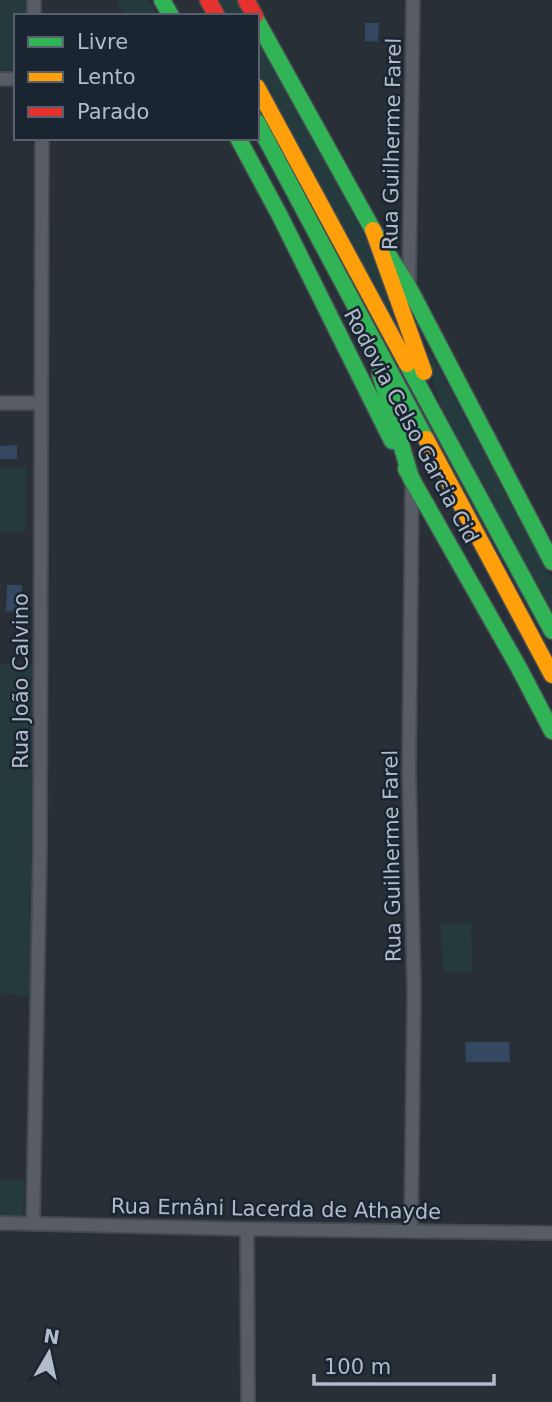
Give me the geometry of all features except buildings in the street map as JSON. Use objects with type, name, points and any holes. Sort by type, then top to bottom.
[{"type":"main road","points":[[259,25],[373,230],[409,288],[552,562]]},
{"type":"main road","name":"Rodovia Celso Garcia Cid","points":[[259,91],[552,631]]},
{"type":"main road","name":"Rodovia Celso Garcia Cid","points":[[259,126],[552,675]]},
{"type":"main road","name":"Rodovia Celso Garcia Cid","points":[[239,140],[281,216],[412,481],[552,731]]},
{"type":"main road","points":[[373,230],[439,422]]},
{"type":"main road","points":[[366,328],[412,481]]},
{"type":"street","name":"Rua Guilherme Farel","points":[[409,288],[414,0]]},
{"type":"street","name":"Rua João Calvino","points":[[33,1223],[40,846],[42,140]]},
{"type":"street","points":[[0,403],[41,403]]},
{"type":"street","name":"Rua Guilherme Farel","points":[[411,1230],[414,993],[409,772],[412,481]]},
{"type":"street","name":"Rua Ernâni Lacerda de Athayde","points":[[0,1223],[552,1233]]},
{"type":"street","points":[[247,1229],[248,1402]]},
{"type":"green space","points":[[0,0],[30,0],[30,14],[14,14],[14,71],[0,70]]},
{"type":"green space","points":[[116,0],[148,0],[158,14],[124,14]]},
{"type":"green space","points":[[218,0],[240,0],[247,14],[227,14]]},
{"type":"green space","points":[[259,36],[381,269],[419,373],[259,75]]},
{"type":"green space","points":[[429,350],[552,580],[552,620],[438,399],[430,368]]},
{"type":"green space","points":[[0,467],[26,467],[25,531],[0,532]]},
{"type":"green space","points":[[0,664],[35,664],[29,996],[0,993]]},
{"type":"green space","points":[[471,923],[472,971],[443,971],[441,924]]},
{"type":"green space","points":[[0,1180],[24,1180],[23,1217],[0,1216]]},
{"type":"water","points":[[365,23],[379,23],[378,42],[365,41]]},
{"type":"water","points":[[17,445],[17,459],[0,459],[0,446]]},
{"type":"water","points":[[7,585],[22,585],[21,612],[6,611]]},
{"type":"water","points":[[465,1042],[509,1042],[510,1062],[466,1062]]},
{"type":"traffic: fast","points":[[162,0],[170,14]]},
{"type":"traffic: fast","points":[[259,25],[373,230],[409,288],[552,562]]},
{"type":"traffic: fast","points":[[259,126],[426,439]]},
{"type":"traffic: fast","points":[[239,140],[392,441]]},
{"type":"traffic: fast","points":[[407,364],[552,631]]},
{"type":"traffic: fast","points":[[380,374],[412,481]]},
{"type":"traffic: fast","points":[[406,469],[552,731]]},
{"type":"traffic: slow","points":[[259,91],[407,364]]},
{"type":"traffic: slow","points":[[373,230],[424,372]]},
{"type":"traffic: slow","points":[[426,439],[552,675]]},
{"type":"traffic: jam","points":[[208,0],[216,14]]},
{"type":"traffic: jam","points":[[246,0],[254,14]]}]
